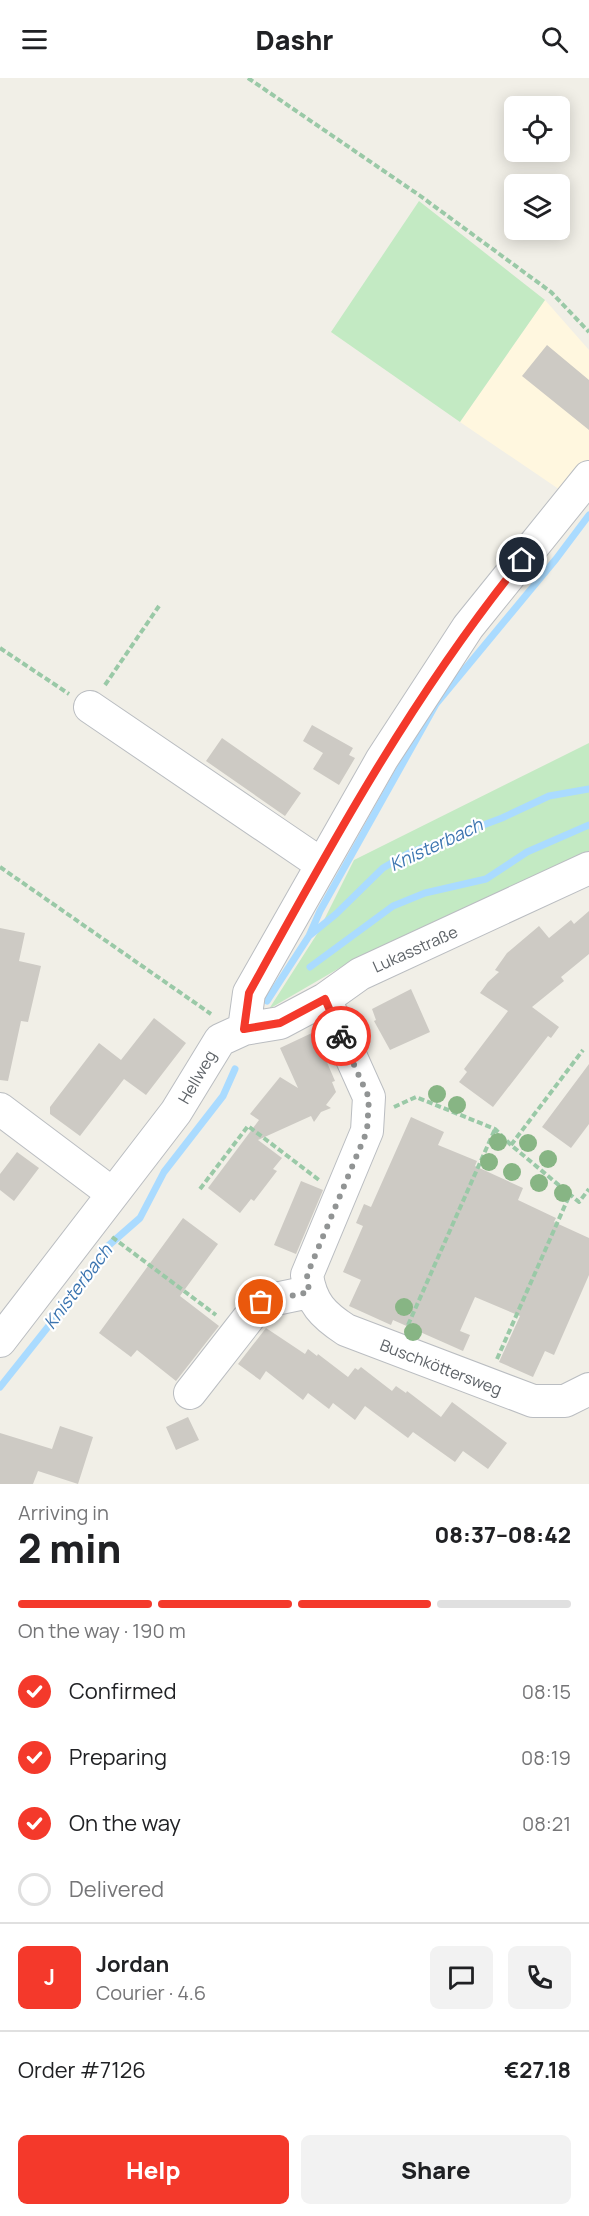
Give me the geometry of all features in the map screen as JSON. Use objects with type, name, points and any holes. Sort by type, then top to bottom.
[{"type":"street","points":[[235,1032],[249,993],[382,759],[468,627],[589,477]]},
{"type":"street","points":[[90,708],[321,864]]},
{"type":"street","name":"Lukasstraße","points":[[235,1032],[280,1023],[325,999],[360,974],[589,868]]},
{"type":"street","points":[[190,1393],[261,1302],[309,1292],[307,1275],[367,1131],[369,1098],[325,999]]},
{"type":"street","name":"Hellweg","points":[[0,1341],[176,1112],[214,1046],[235,1032]]},
{"type":"street","points":[[0,1109],[113,1194]]},
{"type":"street","name":"Buschköttersweg","points":[[309,1292],[316,1307],[327,1318],[346,1330],[533,1401],[566,1401],[589,1389]]},
{"type":"path","points":[[248,78],[419,195],[551,292],[589,332]]},
{"type":"path","points":[[0,648],[90,708],[159,606]]},
{"type":"path","points":[[0,867],[235,1032]]},
{"type":"path","points":[[511,1145],[583,1050]]},
{"type":"path","points":[[370,1109],[391,1108],[416,1097],[495,1129],[579,1202],[589,1189]]},
{"type":"path","points":[[200,1189],[248,1126],[341,1194]]},
{"type":"path","points":[[397,1350],[495,1129]]},
{"type":"path","points":[[485,1384],[570,1194]]},
{"type":"path","points":[[123,1246],[236,1333]]},
{"type":"shaded area","points":[[545,300],[589,350],[589,465],[566,494],[460,422]]},
{"type":"green space","points":[[419,201],[545,300],[460,422],[331,332]]},
{"type":"green space","points":[[589,743],[589,854],[355,959],[269,1009],[317,934],[354,860]]},
{"type":"building","points":[[547,345],[589,380],[589,430],[522,376]]},
{"type":"building","points":[[312,725],[353,748],[349,755],[355,758],[339,785],[313,769],[323,753],[303,741]]},
{"type":"building","points":[[222,738],[301,793],[285,816],[206,761]]},
{"type":"building","points":[[589,911],[589,954],[561,977],[564,981],[532,1007],[559,1027],[551,1038],[548,1036],[493,1107],[459,1082],[467,1072],[464,1069],[508,1011],[480,993],[499,972],[495,970],[507,953],[539,926],[549,938],[571,920],[574,924]]},
{"type":"building","points":[[0,928],[25,933],[19,961],[41,966],[28,1022],[21,1021],[8,1081],[0,1080]]},
{"type":"building","points":[[411,989],[430,1032],[390,1050],[374,1021],[376,1020],[372,1009]]},
{"type":"building","points":[[154,1018],[186,1043],[146,1095],[124,1079],[80,1136],[50,1114],[50,1107],[99,1043],[121,1060]]},
{"type":"building","points":[[314,1032],[335,1081],[332,1082],[336,1092],[326,1105],[331,1108],[321,1112],[314,1122],[311,1116],[258,1140],[282,1158],[273,1169],[277,1171],[254,1201],[251,1199],[240,1213],[208,1188],[259,1120],[250,1114],[280,1077],[298,1088],[280,1048]]},
{"type":"building","points":[[589,1064],[589,1124],[571,1148],[542,1127]]},
{"type":"building","points":[[411,1117],[444,1132],[438,1145],[477,1161],[475,1166],[523,1188],[518,1200],[556,1218],[554,1222],[589,1238],[589,1275],[554,1355],[545,1351],[533,1377],[499,1362],[520,1316],[475,1297],[460,1331],[470,1335],[463,1351],[393,1320],[391,1325],[349,1306],[361,1280],[343,1272],[363,1226],[356,1223],[364,1204],[371,1207]]},
{"type":"building","points":[[17,1152],[39,1168],[14,1201],[0,1190],[0,1174]]},
{"type":"building","points":[[301,1181],[323,1190],[296,1254],[274,1245]]},
{"type":"building","points":[[183,1218],[218,1244],[180,1296],[219,1326],[176,1381],[137,1350],[131,1357],[99,1333]]},
{"type":"building","points":[[266,1328],[305,1354],[308,1349],[317,1356],[318,1354],[348,1377],[355,1368],[358,1370],[361,1367],[392,1391],[396,1386],[406,1393],[407,1391],[441,1417],[452,1402],[507,1443],[488,1469],[463,1451],[455,1462],[413,1432],[408,1438],[365,1406],[355,1420],[333,1403],[329,1409],[308,1393],[303,1400],[266,1371],[260,1380],[238,1364]]},
{"type":"building","points":[[188,1417],[199,1440],[176,1450],[166,1427]]},
{"type":"building","points":[[60,1426],[93,1437],[78,1484],[38,1471],[33,1484],[0,1484],[0,1433],[52,1449]]},
{"type":"waterway","points":[[309,936],[320,911],[436,704],[556,559],[589,515]]},
{"type":"waterway","name":"Knisterbach","points":[[267,1001],[309,936],[336,914],[383,868],[409,853],[502,818],[549,796],[589,789]]},
{"type":"waterway","points":[[310,967],[393,906],[425,893],[486,879],[527,852],[589,825]]},
{"type":"waterway","name":"Knisterbach","points":[[0,1387],[106,1254],[108,1246],[140,1218],[164,1172],[223,1096],[235,1069]]},
{"type":"way so far","points":[[261,1302],[309,1292],[307,1275],[367,1131],[369,1098],[341,1036]]},
{"type":"route","points":[[341,1036],[325,999],[280,1023],[263,1028],[244,1029],[249,993],[382,759],[468,627],[522,560]]}]
